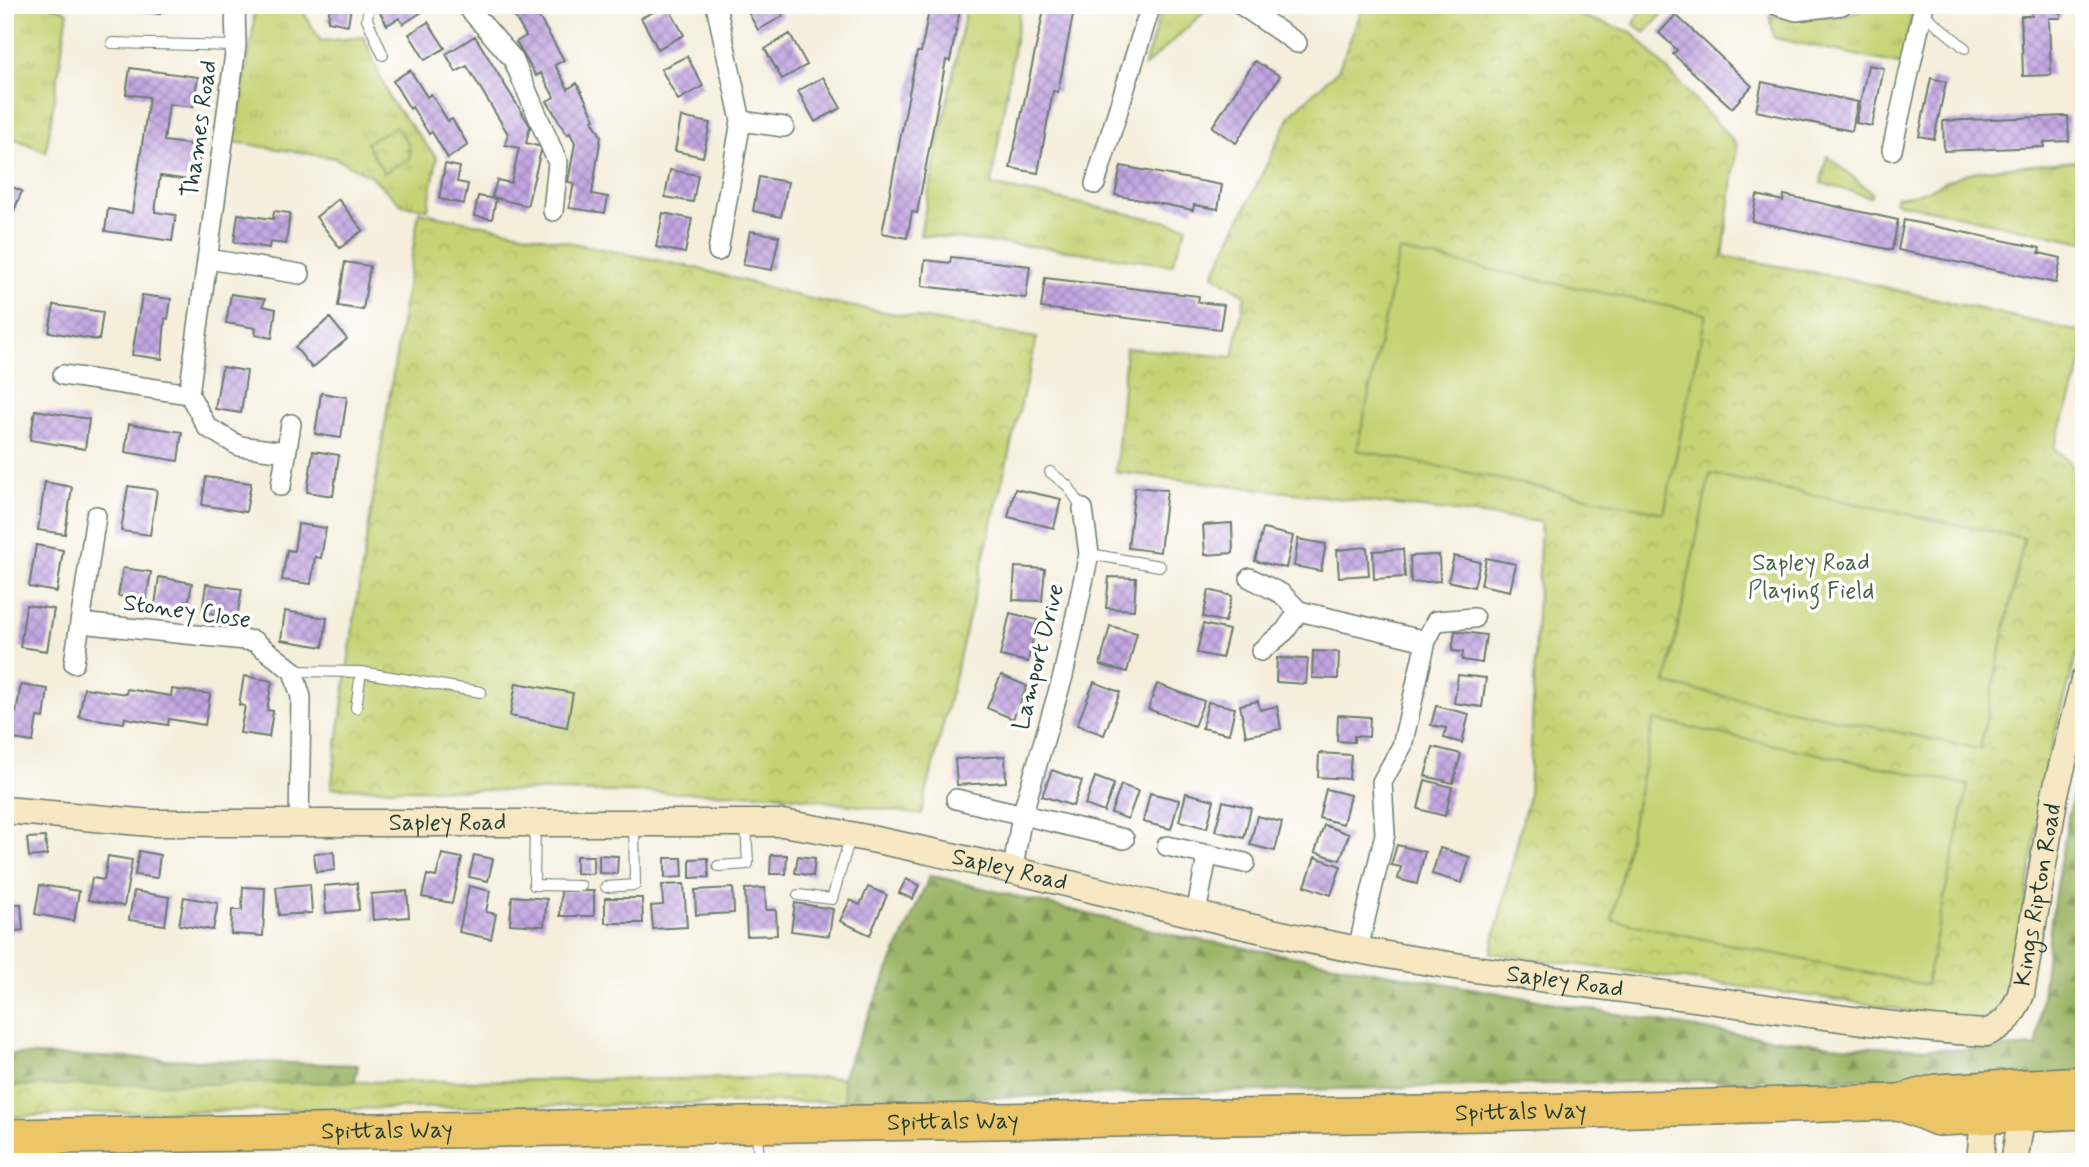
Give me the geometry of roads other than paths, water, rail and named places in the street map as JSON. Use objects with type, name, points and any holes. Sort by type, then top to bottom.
[{"type":"highway","name":"Spittals Way","points":[[2003,1106],[2084,1084]]},
{"type":"highway","name":"Spittals Way","points":[[5,1137],[1900,1102],[1937,1092],[2003,1106],[2084,1111]]},
{"type":"street","name":"Thames Road","points":[[190,394],[236,46],[235,5]]},
{"type":"street","points":[[466,5],[513,59],[558,163],[553,211]]},
{"type":"street","points":[[716,5],[741,121],[718,251]]},
{"type":"street","points":[[1096,184],[1151,5]]},
{"type":"street","points":[[1241,5],[1297,43]]},
{"type":"street","points":[[1776,5],[1796,11],[1842,5]]},
{"type":"street","points":[[1892,150],[1924,10]]},
{"type":"street","points":[[741,121],[784,127]]},
{"type":"street","points":[[208,259],[300,274]]},
{"type":"street","points":[[63,375],[190,394],[206,427],[239,446],[286,452]]},
{"type":"street","points":[[281,486],[291,424]]},
{"type":"street","name":"Lamport Drive","points":[[1013,868],[1022,815],[1063,676],[1089,554],[1083,509]]},
{"type":"street","points":[[74,663],[96,516]]},
{"type":"street","points":[[1250,578],[1282,594],[1300,611],[1426,641]]},
{"type":"street","points":[[1261,652],[1285,631],[1300,611]]},
{"type":"street","points":[[1358,949],[1385,834],[1382,782],[1402,746],[1426,641],[1436,621],[1474,618]]},
{"type":"street","name":"Stoney Close","points":[[80,623],[254,641],[293,671]]},
{"type":"street","points":[[293,671],[300,697],[299,825]]},
{"type":"street","name":"Kings Ripton Road","points":[[2004,1026],[2021,994],[2055,794],[2084,680]]},
{"type":"street","points":[[956,799],[1124,839]]},
{"type":"street","name":"Sapley Road","points":[[5,810],[151,823],[782,823],[851,834],[1013,868],[1358,949],[1537,978],[1864,1021],[1986,1033],[2004,1026]]},
{"type":"street","points":[[1167,846],[1207,857],[1245,863]]},
{"type":"street","points":[[1196,913],[1207,857]]},
{"type":"street","points":[[1980,1162],[2003,1106]]},
{"type":"street","points":[[2003,1106],[2014,1162]]},
{"type":"lane","points":[[369,5],[367,19],[383,55]]},
{"type":"lane","points":[[1924,10],[1965,48]]},
{"type":"lane","points":[[111,43],[236,46]]},
{"type":"lane","points":[[1049,472],[1068,485],[1083,509]]},
{"type":"lane","points":[[1089,554],[1160,565]]},
{"type":"lane","points":[[293,671],[361,672],[481,692]]},
{"type":"lane","points":[[356,708],[361,672]]},
{"type":"lane","points":[[606,887],[635,886],[634,822]]},
{"type":"lane","points":[[535,823],[534,885],[581,886]]},
{"type":"lane","points":[[718,866],[748,864],[746,823]]},
{"type":"lane","points":[[798,895],[832,899],[851,834]]},
{"type":"lane","points":[[757,1125],[759,1162]]},
{"type":"park label","name":"Sapley Road Playing Field","points":[[1811,577]]}]
